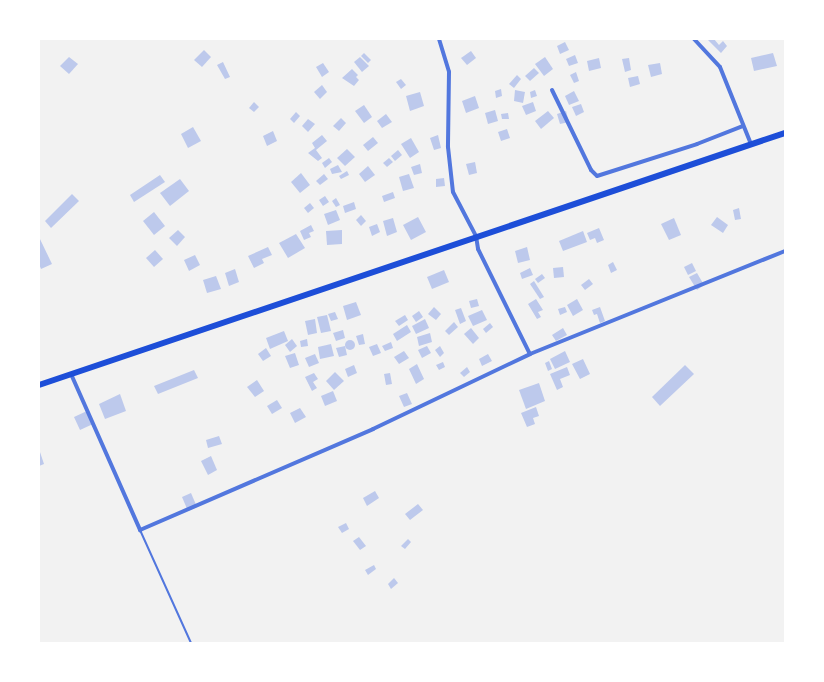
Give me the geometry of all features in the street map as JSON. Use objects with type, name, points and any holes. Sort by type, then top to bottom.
[{"type":"main road","points":[[39,385],[785,133]]},
{"type":"street","points":[[439,39],[449,72],[448,147],[453,192],[476,236],[478,249],[530,354]]},
{"type":"street","points":[[694,39],[720,67],[751,144]]},
{"type":"street","points":[[552,90],[591,170],[597,176],[697,144],[743,126]]},
{"type":"street","points":[[71,374],[140,530],[373,429],[530,354],[785,251]]},
{"type":"lane","points":[[140,530],[191,643]]},
{"type":"building","points":[[714,39],[719,45],[723,41],[727,46],[721,53],[708,40]]},
{"type":"building","points":[[565,42],[569,50],[560,54],[557,46]]},
{"type":"building","points":[[204,50],[211,57],[202,67],[194,60]]},
{"type":"building","points":[[471,51],[476,58],[467,65],[461,58]]},
{"type":"building","points":[[364,53],[371,60],[368,63],[361,56]]},
{"type":"building","points":[[773,53],[777,66],[754,71],[751,58]]},
{"type":"building","points":[[575,55],[578,63],[569,66],[566,59]]},
{"type":"building","points":[[69,57],[78,64],[69,74],[60,66]]},
{"type":"building","points":[[360,57],[369,66],[362,72],[354,62]]},
{"type":"building","points":[[545,57],[553,69],[544,76],[535,64]]},
{"type":"building","points":[[599,58],[601,68],[589,71],[587,61]]},
{"type":"building","points":[[629,58],[631,70],[625,72],[622,59]]},
{"type":"building","points":[[223,62],[230,77],[225,79],[217,65]]},
{"type":"building","points":[[323,63],[329,72],[322,77],[316,67]]},
{"type":"building","points":[[660,63],[662,74],[651,77],[648,65]]},
{"type":"building","points":[[534,68],[539,73],[530,81],[525,76]]},
{"type":"building","points":[[352,69],[358,75],[356,77],[359,80],[354,86],[342,78]]},
{"type":"building","points":[[576,72],[579,81],[574,83],[570,75]]},
{"type":"building","points":[[517,75],[521,79],[514,88],[509,84]]},
{"type":"building","points":[[638,76],[640,84],[630,87],[628,78]]},
{"type":"building","points":[[401,79],[406,85],[401,89],[396,82]]},
{"type":"building","points":[[322,85],[327,92],[320,99],[314,92]]},
{"type":"building","points":[[501,89],[502,96],[496,98],[495,91]]},
{"type":"building","points":[[515,90],[525,92],[523,103],[514,101]]},
{"type":"building","points":[[535,90],[537,96],[531,98],[530,92]]},
{"type":"building","points":[[574,91],[579,101],[569,105],[565,96]]},
{"type":"building","points":[[420,92],[424,106],[410,111],[406,96]]},
{"type":"building","points":[[475,96],[479,108],[466,113],[462,101]]},
{"type":"building","points":[[254,102],[259,107],[254,112],[249,108]]},
{"type":"building","points":[[533,102],[536,111],[526,115],[522,106]]},
{"type":"building","points":[[581,104],[584,112],[576,116],[572,107]]},
{"type":"building","points":[[364,105],[372,117],[364,123],[355,111]]},
{"type":"building","points":[[495,110],[498,121],[488,124],[485,113]]},
{"type":"building","points":[[548,111],[554,118],[541,129],[535,121]]},
{"type":"building","points":[[566,111],[569,122],[560,124],[557,114]]},
{"type":"building","points":[[296,112],[300,116],[294,123],[290,119]]},
{"type":"building","points":[[508,113],[509,119],[502,119],[501,114]]},
{"type":"building","points":[[386,114],[392,122],[382,128],[377,121]]},
{"type":"building","points":[[341,118],[346,123],[339,131],[333,126]]},
{"type":"building","points":[[308,119],[315,124],[308,132],[302,126]]},
{"type":"building","points":[[193,127],[201,141],[188,148],[181,134]]},
{"type":"building","points":[[507,129],[510,138],[501,141],[498,132]]},
{"type":"building","points":[[273,131],[277,141],[267,146],[263,136]]},
{"type":"building","points":[[322,135],[327,141],[316,150],[322,158],[318,161],[308,153],[315,148],[312,143]]},
{"type":"building","points":[[438,135],[441,148],[434,150],[430,138]]},
{"type":"building","points":[[373,137],[378,143],[368,151],[363,145]]},
{"type":"building","points":[[411,138],[419,152],[410,158],[401,144]]},
{"type":"building","points":[[347,149],[355,157],[345,166],[337,158]]},
{"type":"building","points":[[398,150],[402,155],[395,161],[391,156]]},
{"type":"building","points":[[329,158],[332,162],[325,168],[322,163]]},
{"type":"building","points":[[389,158],[393,162],[387,167],[383,163]]},
{"type":"building","points":[[475,162],[477,173],[469,175],[466,164]]},
{"type":"building","points":[[420,164],[422,173],[414,175],[411,167]]},
{"type":"building","points":[[338,165],[342,172],[332,174],[330,169]]},
{"type":"building","points":[[368,166],[375,175],[365,182],[359,174]]},
{"type":"building","points":[[347,171],[349,175],[341,179],[339,176]]},
{"type":"building","points":[[301,173],[310,185],[300,193],[291,182]]},
{"type":"building","points":[[324,174],[328,179],[320,185],[316,181]]},
{"type":"building","points":[[409,174],[414,188],[403,191],[399,177]]},
{"type":"building","points":[[160,175],[165,182],[134,202],[130,195]]},
{"type":"building","points":[[444,178],[445,186],[436,187],[436,179]]},
{"type":"building","points":[[180,179],[189,191],[170,206],[160,193]]},
{"type":"building","points":[[393,192],[395,198],[384,202],[382,196]]},
{"type":"building","points":[[72,194],[79,201],[51,228],[45,221]]},
{"type":"building","points":[[325,196],[329,202],[323,206],[319,200]]},
{"type":"building","points":[[336,198],[340,205],[336,207],[332,201]]},
{"type":"building","points":[[354,202],[356,209],[345,213],[343,206]]},
{"type":"building","points":[[310,203],[314,208],[308,213],[304,208]]},
{"type":"building","points":[[739,208],[741,219],[735,220],[733,210]]},
{"type":"building","points":[[336,210],[340,220],[328,225],[324,214]]},
{"type":"building","points":[[154,212],[165,226],[154,235],[143,221]]},
{"type":"building","points":[[361,215],[366,221],[361,226],[356,220]]},
{"type":"building","points":[[418,217],[426,232],[411,240],[403,225]]},
{"type":"building","points":[[717,217],[728,225],[723,233],[711,225]]},
{"type":"building","points":[[393,218],[397,232],[387,236],[383,221]]},
{"type":"building","points":[[674,218],[681,235],[669,240],[661,224]]},
{"type":"building","points":[[377,224],[380,232],[372,236],[369,227]]},
{"type":"building","points":[[311,225],[314,231],[309,233],[311,237],[304,240],[300,231]]},
{"type":"building","points":[[599,228],[604,240],[597,243],[595,238],[590,240],[587,233]]},
{"type":"building","points":[[178,230],[185,237],[177,246],[169,238]]},
{"type":"building","points":[[342,230],[342,244],[327,245],[326,231]]},
{"type":"building","points":[[583,231],[587,242],[563,251],[559,241]]},
{"type":"building","points":[[296,234],[305,248],[288,258],[279,243]]},
{"type":"building","points":[[39,237],[52,264],[41,269],[39,264]]},
{"type":"building","points":[[268,247],[272,255],[262,259],[264,263],[254,268],[248,256]]},
{"type":"building","points":[[527,247],[530,260],[518,263],[515,251]]},
{"type":"building","points":[[155,250],[163,259],[154,267],[146,258]]},
{"type":"building","points":[[195,255],[200,265],[189,271],[184,260]]},
{"type":"building","points":[[613,262],[617,270],[611,273],[608,265]]},
{"type":"building","points":[[692,263],[696,271],[688,275],[684,267]]},
{"type":"building","points":[[563,267],[564,277],[554,278],[553,268]]},
{"type":"building","points":[[530,268],[533,275],[522,279],[520,273]]},
{"type":"building","points":[[235,269],[239,282],[229,286],[225,273]]},
{"type":"building","points":[[444,270],[449,282],[432,289],[427,277]]},
{"type":"building","points":[[697,273],[704,285],[697,290],[689,277]]},
{"type":"building","points":[[542,274],[545,278],[538,283],[535,279]]},
{"type":"building","points":[[216,276],[221,289],[207,293],[203,280]]},
{"type":"building","points":[[589,279],[593,284],[585,290],[581,285]]},
{"type":"building","points":[[534,281],[544,297],[540,299],[530,284]]},
{"type":"building","points":[[477,299],[479,306],[471,308],[469,301]]},
{"type":"building","points":[[536,299],[543,310],[538,312],[541,317],[537,319],[528,304]]},
{"type":"building","points":[[577,299],[583,310],[573,316],[567,305]]},
{"type":"building","points":[[356,302],[361,315],[347,320],[343,306]]},
{"type":"building","points":[[434,307],[441,314],[436,320],[428,314]]},
{"type":"building","points":[[565,307],[567,312],[560,315],[558,309]]},
{"type":"building","points":[[600,307],[605,321],[600,323],[597,314],[594,315],[592,310]]},
{"type":"building","points":[[461,308],[466,321],[460,324],[455,310]]},
{"type":"building","points":[[482,310],[487,320],[473,326],[468,316]]},
{"type":"building","points":[[419,311],[423,317],[416,322],[412,316]]},
{"type":"building","points":[[335,312],[338,319],[331,321],[328,314]]},
{"type":"building","points":[[327,315],[331,331],[321,333],[317,317]]},
{"type":"building","points":[[405,315],[408,320],[399,326],[395,321]]},
{"type":"building","points":[[315,319],[317,333],[308,335],[305,321]]},
{"type":"building","points":[[425,319],[429,328],[416,334],[412,326]]},
{"type":"building","points":[[454,322],[458,327],[449,335],[445,331]]},
{"type":"building","points":[[490,323],[493,327],[486,333],[483,329]]},
{"type":"building","points":[[407,325],[411,332],[397,341],[393,334]]},
{"type":"building","points":[[471,328],[479,338],[473,344],[464,334]]},
{"type":"building","points":[[563,328],[567,335],[556,341],[552,335]]},
{"type":"building","points":[[343,330],[345,338],[336,341],[333,333]]},
{"type":"building","points":[[284,331],[288,341],[270,349],[266,338]]},
{"type":"building","points":[[430,333],[432,342],[419,346],[417,337]]},
{"type":"building","points":[[363,334],[365,344],[359,345],[356,336]]},
{"type":"building","points":[[292,339],[297,346],[290,352],[285,345]]},
{"type":"building","points":[[307,339],[308,346],[301,347],[300,341]]},
{"type":"building","points":[[350,340],[355,345],[350,350],[345,345]]},
{"type":"building","points":[[391,342],[393,348],[385,351],[382,346]]},
{"type":"building","points":[[331,344],[334,356],[320,359],[318,347]]},
{"type":"building","points":[[377,344],[381,353],[373,356],[369,347]]},
{"type":"building","points":[[345,346],[347,355],[339,357],[336,348]]},
{"type":"building","points":[[427,346],[431,353],[422,358],[418,350]]},
{"type":"building","points":[[440,346],[444,353],[440,357],[435,350]]},
{"type":"building","points":[[266,348],[271,356],[263,361],[258,354]]},
{"type":"building","points":[[404,351],[409,358],[399,364],[394,357]]},
{"type":"building","points":[[565,351],[570,362],[555,369],[550,359]]},
{"type":"building","points":[[295,353],[299,365],[290,368],[285,356]]},
{"type":"building","points":[[315,354],[319,363],[309,367],[305,358]]},
{"type":"building","points":[[488,354],[492,361],[482,366],[479,359]]},
{"type":"building","points":[[583,359],[590,374],[580,379],[572,364]]},
{"type":"building","points":[[549,361],[552,369],[548,371],[545,363]]},
{"type":"building","points":[[443,362],[445,367],[439,370],[436,365]]},
{"type":"building","points":[[417,364],[424,379],[416,384],[409,369]]},
{"type":"building","points":[[354,365],[357,373],[348,377],[345,369]]},
{"type":"building","points":[[685,365],[694,374],[660,406],[652,397]]},
{"type":"building","points":[[467,367],[470,372],[464,377],[460,373]]},
{"type":"building","points":[[567,367],[570,375],[560,379],[563,387],[557,390],[550,374]]},
{"type":"building","points":[[194,370],[198,378],[158,394],[154,386]]},
{"type":"building","points":[[335,372],[344,381],[334,390],[326,381]]},
{"type":"building","points":[[314,373],[318,379],[313,382],[317,388],[312,391],[305,377]]},
{"type":"building","points":[[390,373],[392,384],[386,385],[384,374]]},
{"type":"building","points":[[257,380],[264,391],[255,397],[247,387]]},
{"type":"building","points":[[539,383],[545,401],[526,409],[519,390]]},
{"type":"building","points":[[333,391],[337,401],[325,406],[321,396]]},
{"type":"building","points":[[407,393],[412,404],[404,407],[399,396]]},
{"type":"building","points":[[120,394],[126,411],[105,419],[99,404]]},
{"type":"building","points":[[277,400],[282,408],[272,414],[267,406]]},
{"type":"building","points":[[536,407],[539,416],[533,418],[535,424],[527,427],[521,413]]},
{"type":"building","points":[[300,408],[306,417],[295,423],[290,413]]},
{"type":"building","points":[[87,411],[93,424],[80,430],[74,417]]},
{"type":"building","points":[[219,436],[222,444],[208,448],[206,440]]},
{"type":"building","points":[[39,449],[44,464],[39,466]]},
{"type":"building","points":[[211,456],[217,470],[208,475],[201,461]]},
{"type":"building","points":[[375,491],[379,498],[367,506],[363,498]]},
{"type":"building","points":[[191,493],[197,507],[188,511],[182,497]]},
{"type":"building","points":[[418,504],[423,510],[410,520],[405,514]]},
{"type":"building","points":[[346,523],[349,529],[342,533],[338,527]]},
{"type":"building","points":[[359,537],[366,546],[360,550],[353,541]]},
{"type":"building","points":[[408,539],[411,542],[405,549],[401,546]]},
{"type":"building","points":[[374,565],[376,569],[368,575],[365,570]]},
{"type":"building","points":[[394,578],[398,583],[391,589],[388,584]]}]
